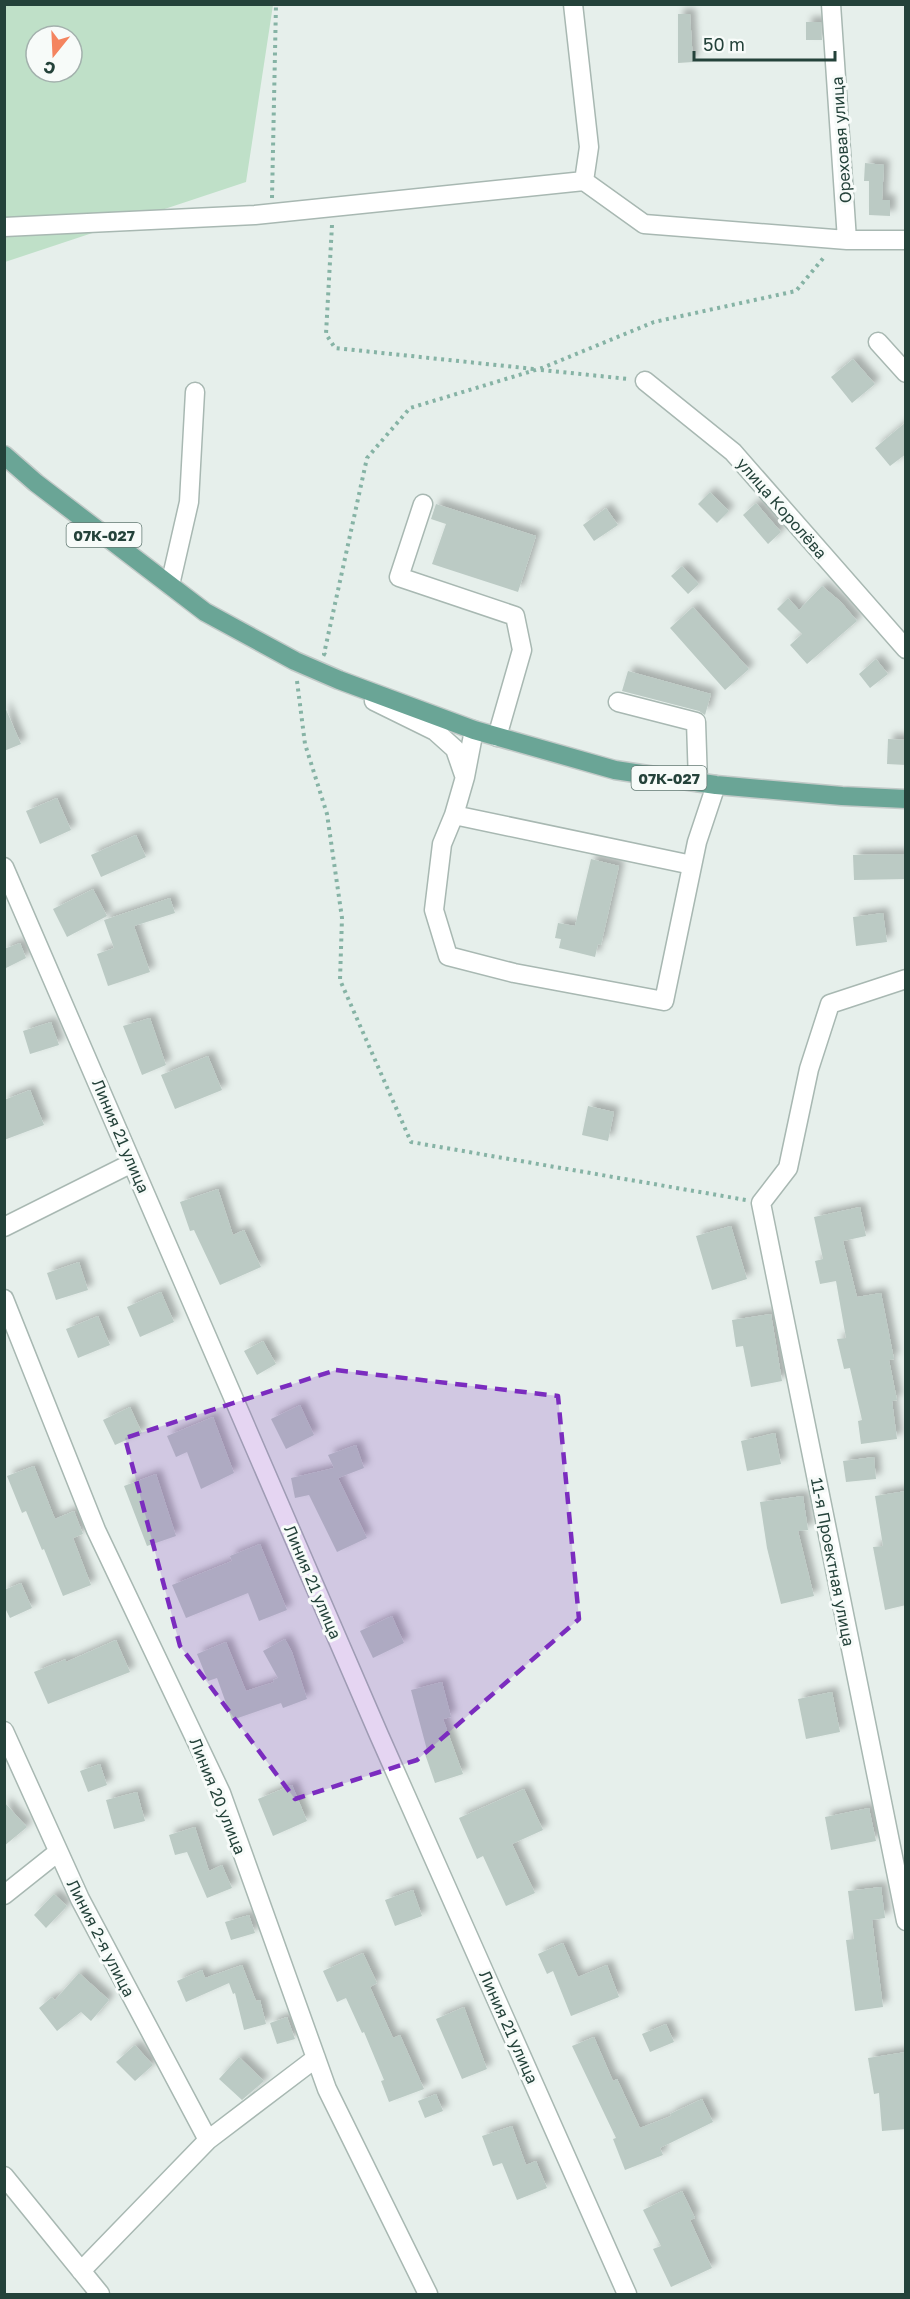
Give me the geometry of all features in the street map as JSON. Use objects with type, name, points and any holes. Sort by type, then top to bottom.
[{"type":"main road","name":"07К-027","points":[[4,455],[36,483],[205,612],[295,662],[339,680],[474,730],[615,770],[707,783],[842,796],[906,799]]},
{"type":"street","points":[[573,4],[589,147],[584,182]]},
{"type":"street","name":"Ореховая улица","points":[[831,4],[843,240]]},
{"type":"street","points":[[4,227],[272,214],[584,182],[644,224],[843,240],[906,240]]},
{"type":"street","points":[[878,342],[906,373]]},
{"type":"street","name":"улица Королёва","points":[[645,381],[733,452],[906,649]]},
{"type":"street","points":[[170,585],[189,502],[195,392]]},
{"type":"street","points":[[423,504],[399,577],[515,616],[522,650],[497,737]]},
{"type":"street","points":[[339,680],[376,702],[421,722],[435,731],[455,749],[465,777]]},
{"type":"street","points":[[474,730],[465,777],[454,815],[442,844],[434,910],[448,956],[514,973],[664,1001],[707,783],[696,722],[618,702]]},
{"type":"street","points":[[454,815],[692,866]]},
{"type":"street","name":"Линия 21 улица","points":[[4,867],[374,1724],[627,2295]]},
{"type":"street","points":[[761,1203],[788,1168],[809,1069],[830,1004],[906,979]]},
{"type":"street","points":[[4,1227],[132,1163]]},
{"type":"street","name":"11-я Проектная улица","points":[[761,1203],[906,1921]]},
{"type":"street","name":"Линия 20 улица","points":[[4,1299],[96,1530],[221,1793],[327,2089],[428,2295]]},
{"type":"street","name":"Линия 2-я улица","points":[[4,1731],[80,1899],[208,2140]]},
{"type":"street","points":[[4,1895],[58,1852]]},
{"type":"street","points":[[81,2271],[208,2140],[316,2058]]},
{"type":"street","points":[[4,2176],[100,2295]]},
{"type":"path","points":[[272,214],[276,4]]},
{"type":"path","points":[[333,207],[326,334],[335,348],[645,381]]},
{"type":"path","points":[[335,659],[324,654],[368,458],[410,408],[537,369],[654,322],[796,291],[843,240]]},
{"type":"path","points":[[295,662],[305,744],[327,814],[342,918],[340,980],[411,1142],[761,1203]]},
{"type":"highlighted area","points":[[336,1370],[558,1396],[579,1619],[417,1760],[295,1799],[180,1646],[125,1438]]},
{"type":"green space","points":[[4,5],[273,5],[246,182],[5,262]]},
{"type":"building","points":[[678,14],[690,14],[693,62],[678,63]]},
{"type":"building","points":[[806,22],[821,22],[822,40],[806,40]]},
{"type":"building","points":[[865,163],[884,165],[882,200],[890,200],[890,216],[869,215],[869,181],[864,181]]},
{"type":"building","points":[[853,359],[875,384],[852,403],[831,377]]},
{"type":"building","points":[[906,422],[906,454],[890,466],[875,448]]},
{"type":"building","points":[[710,492],[729,511],[717,523],[698,504]]},
{"type":"building","points":[[756,503],[781,532],[768,544],[743,515]]},
{"type":"building","points":[[436,504],[536,536],[518,592],[432,564],[446,524],[431,519]]},
{"type":"building","points":[[606,508],[618,525],[594,541],[583,525]]},
{"type":"building","points":[[682,566],[699,584],[688,594],[671,576]]},
{"type":"building","points":[[822,586],[841,602],[857,621],[807,664],[790,645],[802,634],[777,609],[788,598],[799,610]]},
{"type":"building","points":[[693,607],[749,669],[725,690],[670,628]]},
{"type":"building","points":[[876,659],[888,674],[870,688],[859,674]]},
{"type":"building","points":[[628,671],[711,694],[705,715],[699,711],[622,691]]},
{"type":"building","points":[[4,705],[21,744],[4,751]]},
{"type":"building","points":[[888,739],[906,740],[906,765],[887,764]]},
{"type":"building","points":[[57,798],[71,830],[40,844],[26,811]]},
{"type":"building","points":[[136,835],[146,857],[101,877],[91,855]]},
{"type":"building","points":[[906,854],[906,879],[854,880],[853,855]]},
{"type":"building","points":[[591,859],[619,866],[601,945],[598,944],[595,957],[559,948],[561,939],[555,938],[558,923],[575,926]]},
{"type":"building","points":[[93,889],[107,916],[67,937],[53,909]]},
{"type":"building","points":[[170,898],[175,913],[134,926],[150,972],[108,986],[97,954],[114,948],[104,920]]},
{"type":"building","points":[[883,913],[887,942],[856,946],[853,917]]},
{"type":"building","points":[[20,943],[26,958],[4,969],[4,949]]},
{"type":"building","points":[[150,1018],[166,1065],[142,1075],[123,1026]]},
{"type":"building","points":[[51,1022],[59,1045],[30,1054],[23,1031]]},
{"type":"building","points":[[208,1056],[222,1090],[175,1109],[161,1075]]},
{"type":"building","points":[[30,1090],[44,1125],[4,1140],[4,1100]]},
{"type":"building","points":[[588,1106],[614,1112],[608,1141],[582,1135]]},
{"type":"building","points":[[218,1189],[233,1235],[244,1230],[261,1267],[220,1285],[194,1230],[190,1231],[180,1202]]},
{"type":"building","points":[[860,1207],[866,1236],[843,1241],[857,1297],[881,1293],[894,1359],[889,1360],[897,1400],[892,1401],[897,1439],[861,1444],[858,1421],[862,1420],[850,1368],[844,1369],[837,1339],[846,1338],[836,1281],[820,1284],[815,1261],[823,1259],[814,1217]]},
{"type":"building","points":[[731,1226],[747,1279],[712,1290],[696,1236]]},
{"type":"building","points":[[79,1262],[88,1290],[56,1300],[47,1273]]},
{"type":"building","points":[[161,1292],[174,1322],[140,1337],[127,1307]]},
{"type":"building","points":[[771,1314],[782,1381],[751,1387],[743,1346],[736,1347],[732,1320]]},
{"type":"building","points":[[98,1316],[110,1345],[78,1358],[66,1329]]},
{"type":"building","points":[[263,1341],[276,1364],[257,1375],[244,1351]]},
{"type":"building","points":[[300,1405],[314,1435],[286,1449],[271,1419]]},
{"type":"building","points":[[130,1407],[142,1433],[115,1445],[103,1420]]},
{"type":"building","points":[[213,1417],[234,1473],[201,1489],[187,1452],[176,1457],[167,1436]]},
{"type":"building","points":[[775,1433],[781,1464],[747,1471],[741,1441]]},
{"type":"building","points":[[356,1445],[364,1468],[338,1478],[367,1538],[337,1552],[309,1495],[295,1498],[291,1478],[334,1468],[328,1455]]},
{"type":"building","points":[[874,1457],[876,1479],[846,1482],[843,1461]]},
{"type":"building","points":[[34,1466],[55,1519],[74,1511],[83,1534],[73,1538],[91,1585],[63,1596],[44,1549],[42,1550],[26,1511],[22,1513],[7,1476]]},
{"type":"building","points":[[156,1474],[176,1536],[147,1546],[124,1486]]},
{"type":"building","points":[[906,1491],[906,1605],[885,1610],[873,1547],[883,1546],[875,1496]]},
{"type":"building","points":[[803,1496],[808,1530],[798,1531],[814,1596],[781,1604],[767,1548],[760,1502]]},
{"type":"building","points":[[260,1544],[287,1610],[259,1621],[248,1593],[186,1618],[172,1585],[232,1561],[230,1556]]},
{"type":"building","points":[[21,1583],[32,1608],[10,1618],[4,1606],[4,1590]]},
{"type":"building","points":[[392,1616],[404,1643],[373,1658],[360,1631]]},
{"type":"building","points":[[285,1639],[292,1652],[307,1699],[283,1708],[281,1703],[232,1720],[217,1678],[208,1681],[197,1654],[226,1642],[246,1691],[274,1682],[273,1680],[278,1678],[263,1651]]},
{"type":"building","points":[[116,1640],[130,1672],[48,1704],[34,1672],[66,1659],[66,1662]]},
{"type":"building","points":[[442,1682],[451,1717],[443,1719],[463,1774],[435,1783],[424,1751],[427,1750],[411,1690]]},
{"type":"building","points":[[832,1692],[840,1732],[806,1739],[798,1699]]},
{"type":"building","points":[[100,1764],[107,1785],[88,1792],[80,1771]]},
{"type":"building","points":[[292,1785],[307,1821],[273,1836],[258,1799]]},
{"type":"building","points":[[524,1789],[543,1830],[512,1844],[535,1893],[506,1906],[483,1856],[477,1859],[459,1818]]},
{"type":"building","points":[[137,1792],[145,1821],[114,1829],[106,1800]]},
{"type":"building","points":[[4,1802],[27,1827],[4,1846]]},
{"type":"building","points":[[869,1808],[876,1841],[831,1850],[825,1817]]},
{"type":"building","points":[[195,1827],[209,1871],[222,1865],[232,1888],[207,1898],[187,1852],[175,1855],[169,1835]]},
{"type":"building","points":[[881,1887],[885,1918],[872,1920],[883,2007],[855,2011],[846,1940],[854,1939],[848,1891]]},
{"type":"building","points":[[413,1890],[422,1916],[395,1926],[385,1900]]},
{"type":"building","points":[[54,1894],[67,1906],[46,1928],[34,1915]]},
{"type":"building","points":[[249,1915],[255,1933],[231,1940],[225,1922]]},
{"type":"building","points":[[563,1943],[578,1977],[607,1965],[619,1997],[571,2016],[553,1971],[547,1974],[538,1954]]},
{"type":"building","points":[[363,1953],[377,1983],[370,1987],[393,2038],[400,2035],[424,2089],[389,2102],[381,2081],[384,2080],[364,2032],[362,2033],[346,1998],[337,2002],[323,1971]]},
{"type":"building","points":[[242,1965],[256,2001],[260,2000],[266,2024],[244,2030],[235,1993],[233,1994],[229,1983],[186,2002],[177,1981],[202,1970],[205,1978]]},
{"type":"building","points":[[79,1973],[109,2000],[91,2021],[81,2012],[57,2031],[39,2008],[52,1997],[55,2000]]},
{"type":"building","points":[[464,2007],[487,2069],[462,2079],[436,2019]]},
{"type":"building","points":[[287,2017],[295,2039],[277,2044],[270,2023]]},
{"type":"building","points":[[666,2024],[674,2042],[650,2052],[642,2034]]},
{"type":"building","points":[[594,2037],[613,2081],[617,2079],[640,2128],[671,2116],[670,2114],[702,2099],[713,2122],[660,2148],[663,2155],[625,2170],[613,2139],[616,2138],[572,2046]]},
{"type":"building","points":[[135,2045],[153,2065],[135,2081],[116,2062]]},
{"type":"building","points":[[906,2052],[906,2129],[882,2131],[879,2093],[874,2094],[868,2058]]},
{"type":"building","points":[[239,2057],[264,2081],[242,2100],[219,2079]]},
{"type":"building","points":[[436,2094],[443,2111],[425,2118],[418,2101]]},
{"type":"building","points":[[512,2126],[526,2165],[536,2161],[547,2188],[517,2200],[502,2163],[493,2166],[482,2136]]},
{"type":"building","points":[[682,2191],[695,2218],[690,2220],[712,2268],[671,2287],[653,2249],[661,2246],[643,2210]]}]
